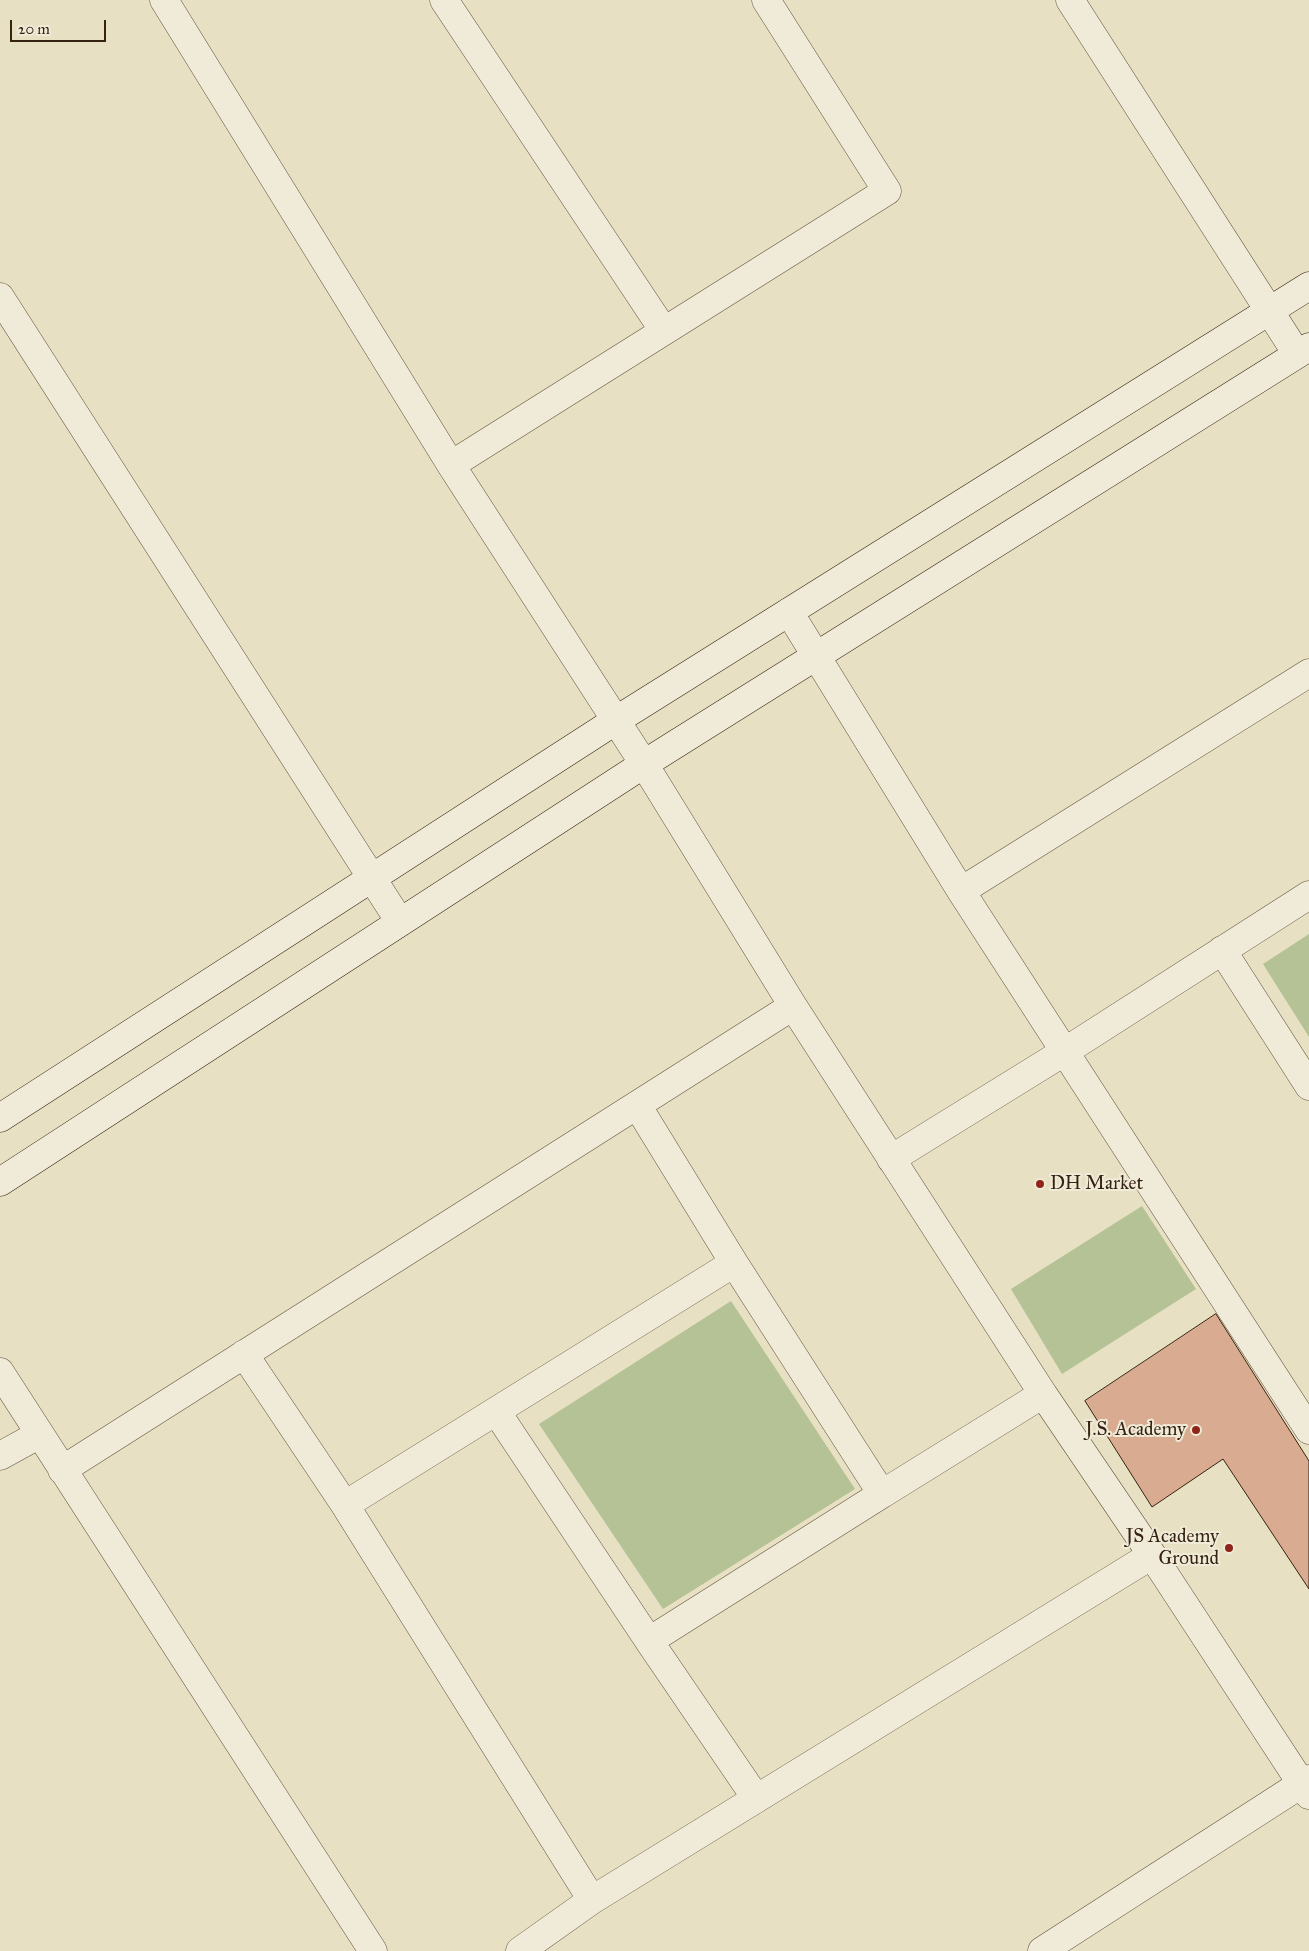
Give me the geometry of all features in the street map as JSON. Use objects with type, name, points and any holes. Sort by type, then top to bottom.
[{"type":"street","points":[[164,0],[451,465],[644,764],[793,1006],[1043,1394],[1307,1786],[1042,1951]]},
{"type":"street","points":[[444,0],[664,331]]},
{"type":"street","points":[[451,465],[888,190],[766,0]]},
{"type":"street","points":[[0,1182],[644,764],[1303,351],[1269,311],[1070,0]]},
{"type":"street","points":[[0,1118],[615,721],[1309,286]]},
{"type":"street","points":[[0,297],[400,922]]},
{"type":"street","points":[[789,612],[961,891],[1309,1430]]},
{"type":"street","points":[[961,891],[1309,673]]},
{"type":"street","points":[[891,1159],[1064,1052],[1309,895]]},
{"type":"street","points":[[1222,950],[1309,1086]]},
{"type":"street","points":[[62,1470],[793,1006]]},
{"type":"street","points":[[637,1105],[734,1263],[882,1494]]},
{"type":"street","points":[[345,1505],[734,1263]]},
{"type":"street","points":[[244,1354],[345,1505],[592,1900]]},
{"type":"street","points":[[0,1372],[373,1951]]},
{"type":"street","points":[[649,1641],[1043,1394]]},
{"type":"street","points":[[496,1411],[756,1798]]},
{"type":"street","points":[[0,1456],[40,1434]]},
{"type":"street","points":[[520,1951],[592,1900],[1152,1555]]},
{"type":"green space","points":[[1309,934],[1309,1037],[1263,964]]},
{"type":"green space","points":[[1142,1206],[1196,1289],[1062,1374],[1011,1289]]},
{"type":"green space","points":[[731,1301],[855,1489],[663,1609],[539,1424]]},
{"type":"building","name":"J.S. Academy","points":[[1216,1314],[1309,1461],[1309,1589],[1223,1459],[1152,1507],[1085,1401]]},
{"type":"place","name":"DH Market","points":[[1040,1184]]},
{"type":"place","name":"J.S. Academy","points":[[1196,1430]]},
{"type":"place","name":"JS Academy Ground","points":[[1229,1548]]}]
